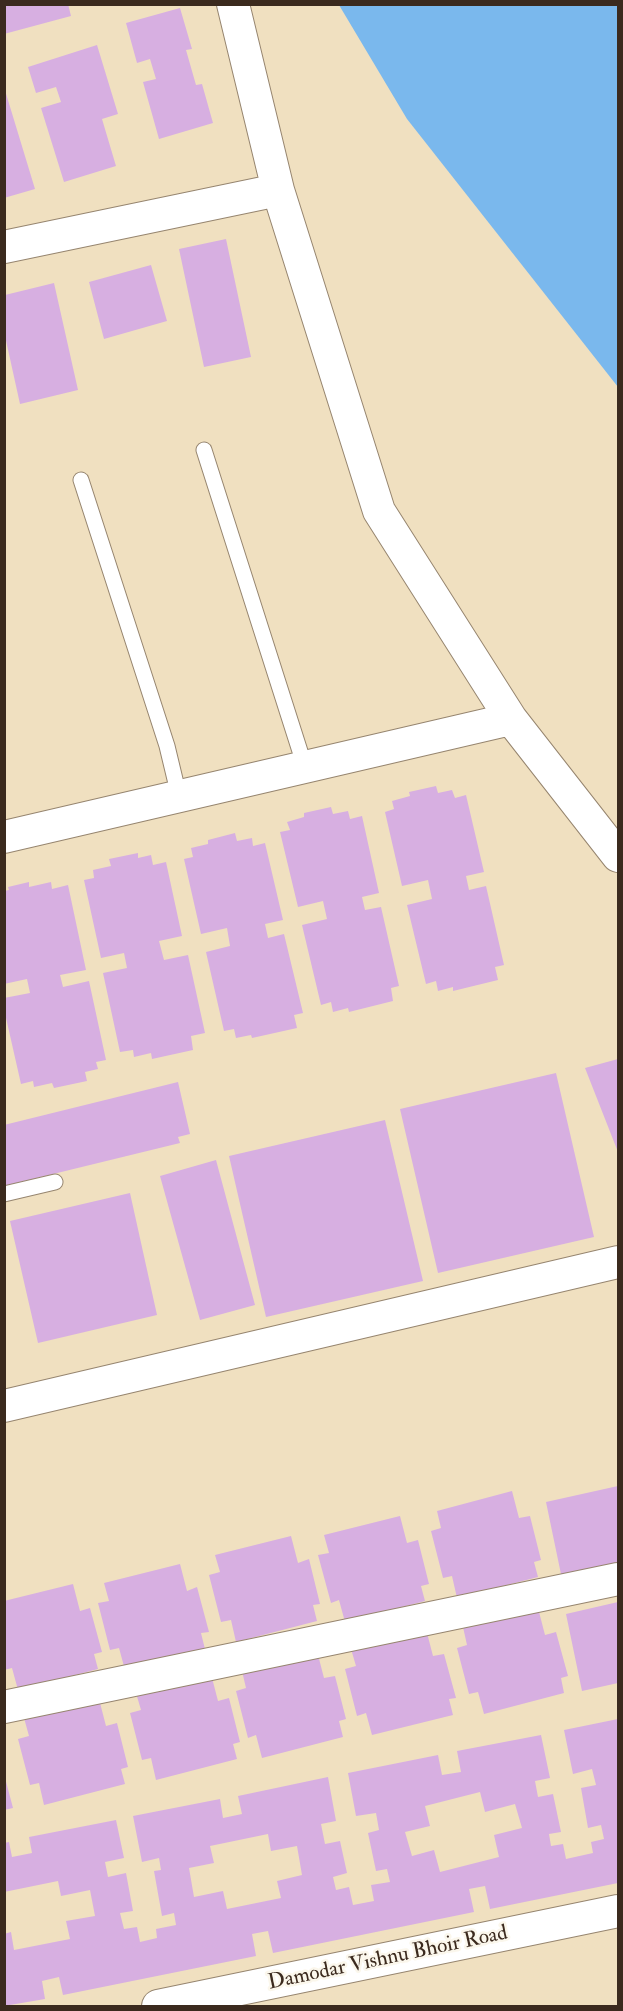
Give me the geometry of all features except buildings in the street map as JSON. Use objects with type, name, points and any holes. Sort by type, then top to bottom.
[{"type":"street","points":[[233,4],[278,190],[379,511],[512,719],[618,856]]},
{"type":"street","points":[[4,247],[278,190]]},
{"type":"street","points":[[4,837],[512,719]]},
{"type":"street","points":[[4,1406],[618,1262]]},
{"type":"street","points":[[4,1707],[618,1579]]},
{"type":"street","name":"Damodar Vishnu Bhoir Road","points":[[158,2007],[618,1911]]},
{"type":"lane","points":[[204,450],[305,767]]},
{"type":"lane","points":[[81,480],[166,747],[179,796]]},
{"type":"lane","points":[[4,1194],[55,1182]]},
{"type":"water","points":[[339,5],[618,5],[618,387],[407,119]]}]
